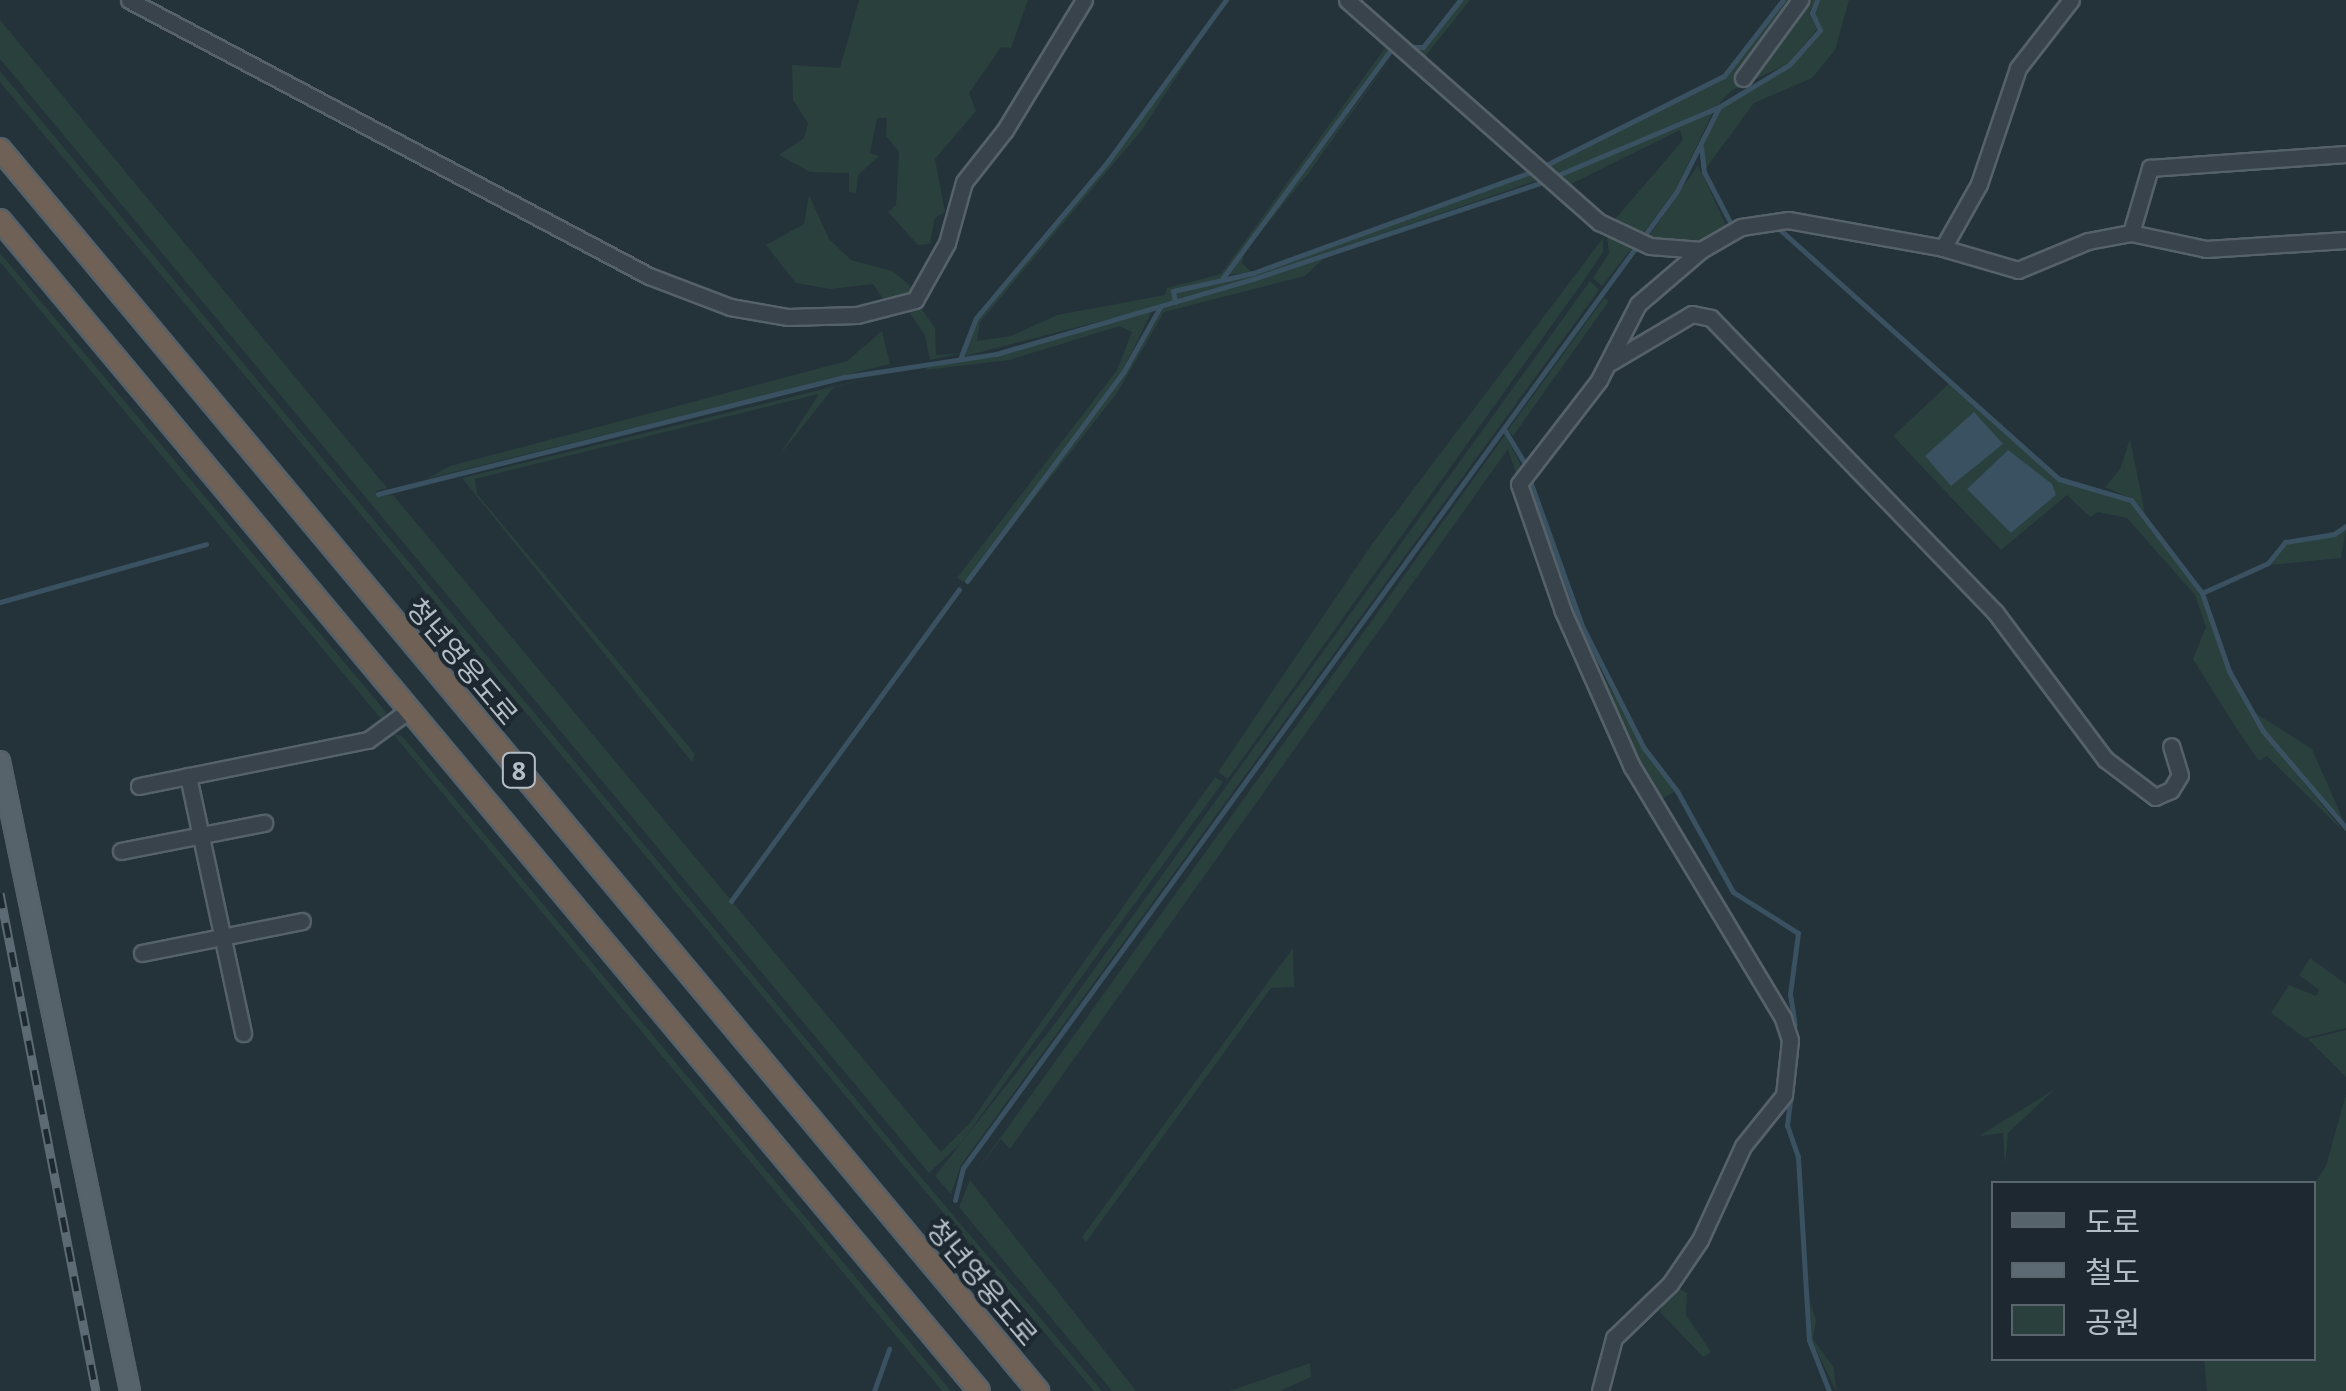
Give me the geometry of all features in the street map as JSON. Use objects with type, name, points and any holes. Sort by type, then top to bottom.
[{"type":"highway","name":"청년영웅도로","points":[[0,150],[1038,1391]]},
{"type":"highway","name":"8","points":[[0,220],[978,1391]]},
{"type":"main road","points":[[0,761],[130,1391]]},
{"type":"street","points":[[128,0],[649,276],[730,307],[788,318],[897,310],[915,300],[947,243],[964,182],[1005,130],[1084,0]]},
{"type":"street","points":[[1347,0],[1599,222],[1650,246],[1701,250]]},
{"type":"street","points":[[1743,78],[1800,0]]},
{"type":"street","points":[[1943,248],[1979,184],[2018,68],[2071,0]]},
{"type":"street","points":[[2131,233],[2150,168],[2346,154]]},
{"type":"street","points":[[1610,362],[1615,341],[1638,304],[1701,250],[1741,227],[1788,220],[1943,248],[2018,270],[2088,241],[2131,233],[2206,249],[2346,240]]},
{"type":"street","points":[[1600,1391],[1614,1338],[1670,1284],[1700,1240],[1743,1146],[1775,1112],[1784,1095],[1790,1040],[1784,1018],[1632,767],[1522,507],[1519,484],[1610,362],[1692,314],[1711,318],[1996,612],[2105,760],[2131,784],[2155,797],[2172,790],[2180,765],[2171,746]]},
{"type":"street","points":[[139,786],[368,740],[409,710]]},
{"type":"street","points":[[188,776],[243,1033]]},
{"type":"street","points":[[121,851],[264,823]]},
{"type":"street","points":[[142,952],[302,921]]},
{"type":"green space","points":[[859,0],[1028,0],[1011,48],[1001,47],[969,93],[976,111],[935,159],[945,212],[935,218],[930,244],[918,245],[888,212],[896,205],[899,152],[886,136],[887,118],[877,118],[870,153],[879,156],[858,175],[856,193],[849,192],[849,173],[810,172],[779,155],[804,138],[808,123],[793,100],[792,65],[840,68]]},
{"type":"green space","points":[[1227,0],[1141,131],[980,322],[977,341],[1011,336],[1057,315],[1165,295],[1167,288],[1221,274],[1388,44],[1392,47],[1221,278],[1172,290],[1174,301],[1159,306],[962,357],[977,318],[1109,161]]},
{"type":"green space","points":[[1463,0],[1470,0],[1423,59],[1416,51],[1425,49]]},
{"type":"green space","points":[[1785,0],[1815,0],[1809,13],[1817,29],[1788,64],[1732,90],[1718,105],[1553,176],[1545,168],[1726,78]]},
{"type":"green space","points":[[1819,0],[1849,0],[1835,50],[1812,78],[1754,103],[1706,168],[1702,148],[1721,108],[1790,67],[1822,30],[1814,13]]},
{"type":"green space","points":[[0,20],[387,488],[376,491],[379,496],[393,495],[941,1152],[969,1124],[1215,777],[1223,782],[961,1143],[929,1173],[0,59]]},
{"type":"green space","points":[[1396,51],[1307,175],[1249,246]]},
{"type":"green space","points":[[0,71],[1102,1391],[1094,1391],[904,1166],[0,82]]},
{"type":"green space","points":[[1713,112],[1676,189],[1642,235],[1610,225],[1683,140],[1680,130],[1565,187],[1555,178]]},
{"type":"green space","points":[[1698,165],[1727,227],[1703,243],[1648,238]]},
{"type":"green space","points":[[1537,171],[1544,178],[1252,278],[1177,299],[1175,292],[1254,275]]},
{"type":"green space","points":[[972,182],[949,254],[921,308],[935,328],[936,355],[962,353],[930,360],[925,335],[909,312]]},
{"type":"green space","points":[[809,195],[829,239],[851,260],[892,271],[916,290],[888,306],[873,284],[830,289],[796,283],[766,245],[804,224]]},
{"type":"green space","points":[[1606,229],[1635,244],[1602,286],[1593,278],[1609,253]]},
{"type":"green space","points":[[1603,238],[1603,252],[1587,276],[1228,779],[1218,772],[1372,544]]},
{"type":"green space","points":[[0,253],[386,712],[382,720],[0,262]]},
{"type":"green space","points":[[1244,253],[1242,263],[1251,272],[1227,275]]},
{"type":"green space","points":[[1324,258],[1305,276],[1164,312],[1117,393],[967,584],[1127,372],[1163,309]]},
{"type":"green space","points":[[1590,281],[1599,290],[961,1165],[951,1194],[935,1176],[1057,1021]]},
{"type":"green space","points":[[1604,298],[1609,301],[1513,436],[1508,430]]},
{"type":"green space","points":[[1152,311],[1123,370],[964,582],[957,578],[1117,370],[1132,332],[1120,326],[1009,360],[925,370],[929,364],[1012,352]]},
{"type":"green space","points":[[882,331],[890,364],[426,479],[450,466],[847,361]]},
{"type":"green space","points":[[925,364],[834,387],[779,456],[819,394],[475,479],[477,494],[695,754],[692,762],[462,478]]},
{"type":"green space","points":[[1952,381],[2059,480],[2130,501],[2201,594],[2228,671],[2262,732],[2346,834],[2267,756],[2259,761],[2238,731],[2193,659],[2206,627],[2195,595],[2127,518],[2098,512],[2090,517],[2067,495],[2001,550],[1893,436]],"holes":[[[2008,450],[2056,495],[2011,533],[1967,489]]]},
{"type":"green space","points":[[1505,435],[1525,473],[1518,480],[1508,449],[1010,1149],[1001,1139],[970,1180]]},
{"type":"green space","points":[[2130,439],[2145,514],[2132,499],[2105,487],[2120,469]]},
{"type":"green space","points":[[1530,481],[1600,669],[1643,748],[1676,791],[1656,802],[1612,716],[1521,485]]},
{"type":"green space","points":[[2346,529],[2341,558],[2270,565],[2286,544]]},
{"type":"green space","points":[[2252,711],[2312,749],[2346,826],[2264,731]]},
{"type":"green space","points":[[393,734],[402,736],[951,1391],[942,1391]]},
{"type":"green space","points":[[1293,948],[1294,987],[1271,988],[1086,1242],[1082,1237]]},
{"type":"green space","points":[[2310,958],[2346,984],[2346,1028],[2305,1038],[2271,1013],[2289,985],[2316,996],[2319,990],[2299,975]]},
{"type":"green space","points":[[2346,1030],[2346,1077],[2308,1039]]},
{"type":"green space","points":[[2055,1089],[2008,1133],[2005,1166],[2003,1133],[1979,1136]]},
{"type":"green space","points":[[2346,1094],[2346,1391],[2207,1391],[2204,1361],[2316,1361],[2316,1181],[2326,1166]]},
{"type":"green space","points":[[970,1180],[1136,1391],[1112,1391],[959,1207]]},
{"type":"green space","points":[[1672,1285],[1687,1293],[1686,1315],[1711,1352],[1703,1357],[1660,1312]]},
{"type":"green space","points":[[1810,1302],[1816,1320],[1813,1339],[1834,1368],[1836,1391],[1811,1339]]},
{"type":"green space","points":[[1310,1363],[1311,1377],[1280,1391],[1230,1391]]},
{"type":"water","points":[[1974,412],[2003,444],[1951,486],[1925,456]]},
{"type":"water","points":[[2008,450],[2052,484],[2056,495],[2011,533],[1967,489]]},
{"type":"waterway","points":[[960,359],[976,318],[1108,161],[1226,0]]},
{"type":"waterway","points":[[1410,47],[1423,47],[1460,0]]},
{"type":"waterway","points":[[1548,164],[1724,76],[1783,0]]},
{"type":"waterway","points":[[955,1200],[963,1168],[1677,191],[1719,107],[1789,65],[1820,30],[1812,13],[1817,0]]},
{"type":"waterway","points":[[1222,279],[1391,50]]},
{"type":"waterway","points":[[1558,175],[1719,107]]},
{"type":"waterway","points":[[1701,147],[1704,172],[1730,222]]},
{"type":"waterway","points":[[1175,302],[1173,291],[1253,273],[1533,171]]},
{"type":"waterway","points":[[378,494],[845,377],[996,354],[1253,279],[1543,182]]},
{"type":"waterway","points":[[1777,227],[2059,479],[2131,500],[2202,593],[2229,671],[2263,731],[2346,828]]},
{"type":"waterway","points":[[967,581],[1124,371],[1160,307]]},
{"type":"waterway","points":[[1504,429],[1527,467]]},
{"type":"waterway","points":[[1530,481],[1583,628],[1644,748],[1677,791],[1733,892],[1798,933],[1790,994],[1795,1025]]},
{"type":"waterway","points":[[2202,593],[2268,563],[2285,542],[2334,534],[2346,526]]},
{"type":"waterway","points":[[0,602],[206,544]]},
{"type":"waterway","points":[[731,901],[959,589]]},
{"type":"waterway","points":[[1796,1053],[1787,1125],[1798,1157],[1809,1340],[1829,1391]]},
{"type":"waterway","points":[[874,1391],[889,1349]]},
{"type":"railway","points":[[0,893],[96,1391]]}]
